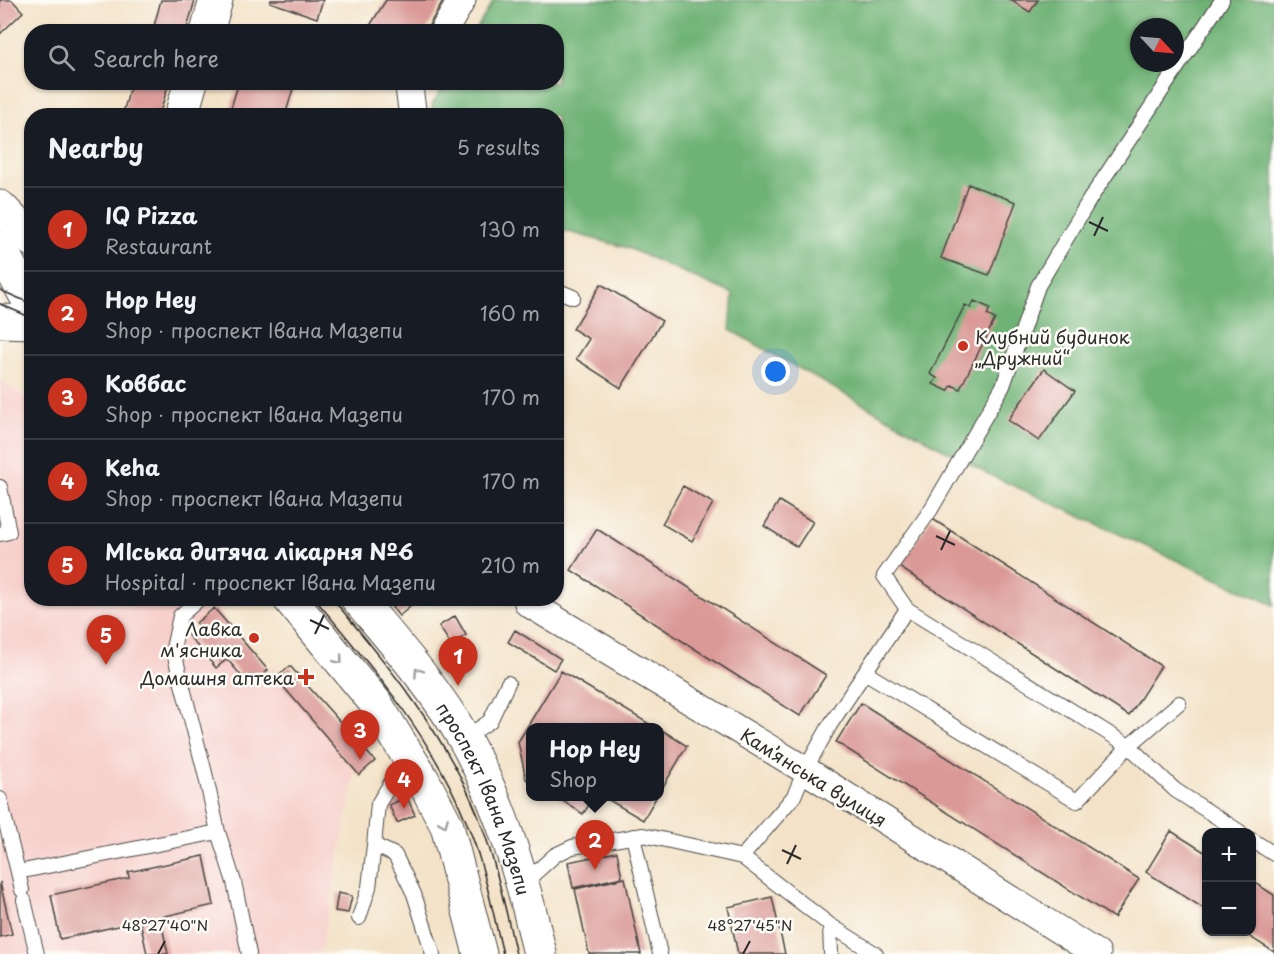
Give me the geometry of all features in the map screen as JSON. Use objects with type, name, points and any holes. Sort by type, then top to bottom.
[{"type":"main road","points":[[209,24],[216,0]]},
{"type":"main road","points":[[184,108],[189,90]]},
{"type":"main road","points":[[0,207],[24,232]]},
{"type":"main road","points":[[0,248],[24,292]]},
{"type":"main road","points":[[0,321],[24,322]]},
{"type":"main road","points":[[296,606],[374,701],[408,755],[447,826],[480,954]]},
{"type":"main road","name":"проспект Івана Мазепи","points":[[364,606],[414,665],[464,739],[505,827],[524,883],[540,954]]},
{"type":"street","points":[[448,24],[462,0]]},
{"type":"street","points":[[410,90],[412,108]]},
{"type":"street","name":"Камʼянська вулиця","points":[[533,606],[805,770],[1097,954]]},
{"type":"lane","points":[[1222,0],[1090,199],[1038,286],[1004,386],[930,511],[884,576],[907,609],[1129,746],[1176,790],[1234,828]]},
{"type":"lane","points":[[564,293],[573,297]]},
{"type":"lane","points":[[0,487],[9,532],[0,534]]},
{"type":"lane","points":[[191,606],[180,616],[173,649],[218,832],[234,882],[249,954]]},
{"type":"lane","points":[[742,857],[794,796],[805,770],[830,725],[907,609]]},
{"type":"lane","points":[[866,673],[1077,801],[1129,746],[1179,703]]},
{"type":"lane","points":[[464,739],[490,721],[508,683]]},
{"type":"lane","points":[[359,918],[369,887],[378,804],[393,775],[408,755]]},
{"type":"lane","points":[[0,799],[37,954]]},
{"type":"lane","points":[[18,872],[218,832]]},
{"type":"lane","points":[[524,883],[555,855],[572,847],[643,835],[742,857],[830,925],[876,954]]},
{"type":"lane","points":[[633,836],[660,954]]},
{"type":"lane","points":[[1256,843],[1274,854]]},
{"type":"lane","points":[[374,845],[395,855],[414,894],[433,954]]},
{"type":"lane","points":[[830,925],[831,954]]},
{"type":"shaded area","points":[[0,380],[24,396],[24,606],[211,606],[187,633],[215,669],[227,661],[250,688],[274,668],[355,774],[320,954],[0,954]]},
{"type":"green space","points":[[494,0],[1274,0],[1274,605],[988,474],[730,330],[733,294],[628,248],[564,231],[564,108],[432,108],[441,90],[564,90],[564,24],[479,24]]},
{"type":"building","points":[[0,0],[12,0],[23,12],[0,34]]},
{"type":"building","points":[[161,0],[195,0],[188,24],[155,24]]},
{"type":"building","points":[[271,0],[323,0],[317,18],[270,2]]},
{"type":"building","points":[[386,0],[444,0],[430,24],[371,24]]},
{"type":"building","points":[[1010,0],[1038,0],[1030,12]]},
{"type":"building","points":[[130,90],[167,90],[161,108],[124,108]]},
{"type":"building","points":[[236,90],[293,90],[287,108],[231,108]]},
{"type":"building","points":[[968,184],[1016,202],[989,275],[941,258]]},
{"type":"building","points":[[601,284],[662,321],[621,388],[576,359],[589,339],[573,329]]},
{"type":"building","name":"Клубний будинок „Дружний“","points":[[974,301],[990,308],[987,315],[995,319],[960,389],[952,385],[948,391],[933,384],[937,378],[930,374],[965,305],[971,308]]},
{"type":"building","points":[[1044,369],[1075,391],[1039,441],[1008,420]]},
{"type":"building","points":[[683,486],[713,503],[692,541],[662,524]]},
{"type":"building","points":[[779,501],[813,522],[797,547],[764,526]]},
{"type":"building","points":[[931,518],[1161,666],[1129,716],[899,567]]},
{"type":"building","points":[[597,529],[826,675],[800,716],[571,570]]},
{"type":"building","points":[[391,606],[409,606],[410,607],[399,616]]},
{"type":"building","points":[[214,608],[268,670],[250,686],[227,659],[216,668],[188,635],[199,626],[196,623]]},
{"type":"building","points":[[455,616],[466,635],[451,645],[439,626]]},
{"type":"building","points":[[515,630],[561,659],[554,670],[508,642]]},
{"type":"building","points":[[290,666],[375,761],[359,775],[276,678]]},
{"type":"building","points":[[561,671],[648,723],[530,723]]},
{"type":"building","points":[[861,703],[1139,879],[1114,918],[836,742]]},
{"type":"building","points":[[526,729],[526,779],[518,742]]},
{"type":"building","points":[[664,732],[687,746],[664,785]]},
{"type":"building","points":[[407,797],[415,815],[397,823],[389,805]]},
{"type":"building","points":[[563,801],[592,801],[583,814]]},
{"type":"building","points":[[611,801],[654,801],[643,820]]},
{"type":"building","points":[[1171,831],[1202,850],[1202,907],[1146,872]]},
{"type":"building","points":[[617,852],[622,877],[573,888],[568,862]]},
{"type":"building","points":[[204,856],[214,905],[160,917],[168,954],[147,954],[140,921],[60,939],[51,895],[129,878],[128,872]]},
{"type":"building","points":[[625,878],[641,954],[589,954],[575,889]]},
{"type":"building","points":[[0,882],[12,934],[0,937]]},
{"type":"building","points":[[1256,884],[1274,895],[1274,952],[1248,936],[1256,936]]},
{"type":"building","points":[[338,893],[352,896],[348,913],[335,911]]},
{"type":"building","points":[[772,897],[785,954],[738,954],[728,907]]},
{"type":"tram line","points":[[0,290],[24,300]]},
{"type":"tram line","points":[[0,304],[24,314]]},
{"type":"tram line","points":[[321,606],[399,704],[436,760],[452,790],[478,853],[503,954]]},
{"type":"tram line","points":[[339,606],[413,700],[464,783],[489,847],[516,954]]},
{"type":"place","name":"Клубний будинок „Дружний“","points":[[963,346]]},
{"type":"place","name":"Лавка м'ясника","points":[[254,638]]},
{"type":"place","name":"МІська дитяча лікарня №6","points":[[106,665]]},
{"type":"place","name":"Домашня аптека","points":[[306,677]]},
{"type":"place","name":"IQ Pizza","points":[[458,686]]},
{"type":"place","name":"Ковбас","points":[[360,760]]},
{"type":"place","name":"Keha","points":[[404,809]]},
{"type":"place","name":"Hop Hey","points":[[595,870]]}]
